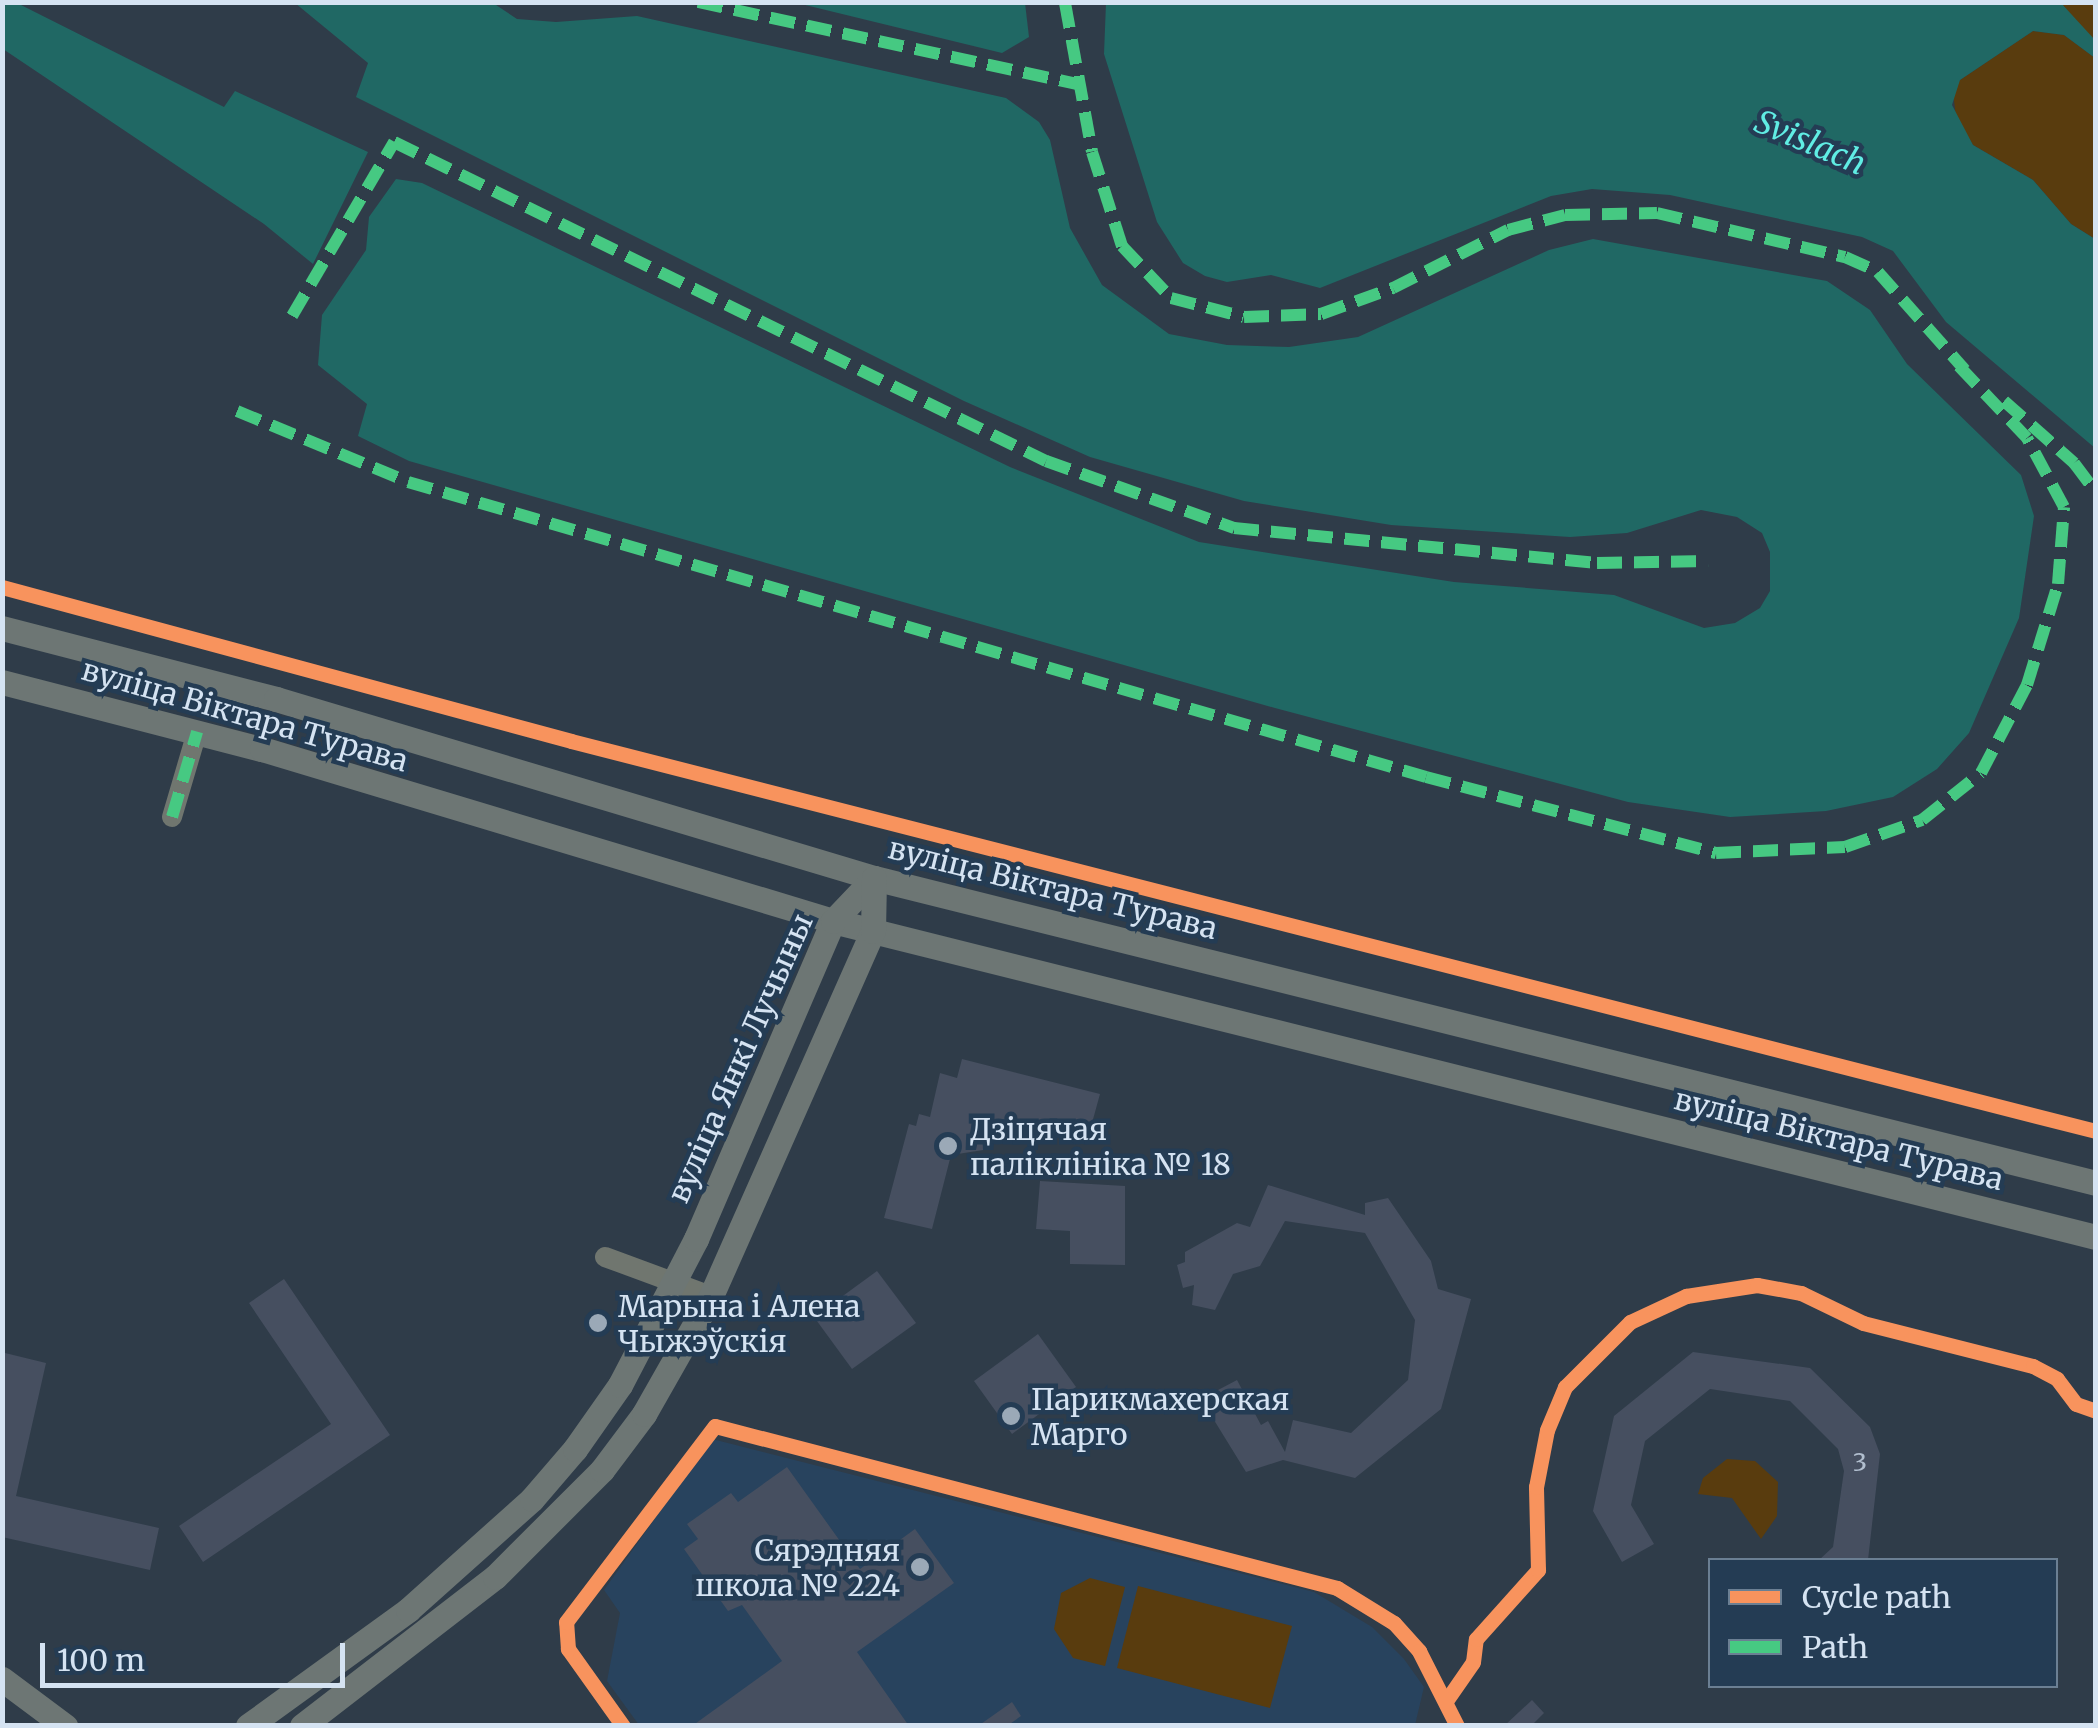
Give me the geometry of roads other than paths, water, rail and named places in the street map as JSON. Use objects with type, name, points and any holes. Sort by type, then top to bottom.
[{"type":"main road","name":"вуліца Віктара Турава","points":[[2,628],[276,699],[874,878],[2096,1183]]},
{"type":"main road","name":"вуліца Віктара Турава","points":[[2,682],[197,732],[833,921],[2096,1237]]},
{"type":"main road","name":"вуліца Янкі Лучыны","points":[[248,1726],[408,1610],[532,1498],[620,1385],[674,1283],[833,921],[874,878]]},
{"type":"main road","points":[[302,1726],[426,1634],[552,1524],[644,1414],[711,1296],[872,931],[874,878]]},
{"type":"main road","points":[[2,1679],[65,1726]]},
{"type":"street","points":[[172,817],[197,732]]},
{"type":"street","points":[[605,1257],[711,1296]]},
{"type":"water","points":[[2,3],[17,3],[224,107],[235,91],[368,152],[313,264],[264,224],[3,49]]},
{"type":"water","points":[[295,3],[493,3],[517,19],[556,22],[637,16],[1006,98],[1039,122],[1050,140],[1070,228],[1102,285],[1169,334],[1227,345],[1289,347],[1358,337],[1549,250],[1593,239],[1827,281],[1870,310],[1907,364],[2021,475],[2034,516],[2019,618],[1969,733],[1937,769],[1893,797],[1826,811],[1730,817],[1628,802],[1275,708],[409,461],[358,436],[367,404],[318,365],[322,315],[366,250],[369,217],[396,179],[422,183],[1010,467],[1199,542],[1454,582],[1614,595],[1704,628],[1735,623],[1760,608],[1770,591],[1770,552],[1762,533],[1737,517],[1701,510],[1627,533],[1570,537],[1391,525],[1244,501],[1090,457],[964,401],[356,97],[368,63]]},
{"type":"water","points":[[797,3],[1025,3],[1029,37],[1002,53]]},
{"type":"water","name":"Svislach","points":[[1106,3],[2061,3],[2095,40],[2095,58],[2064,35],[2033,31],[1960,80],[1952,105],[1973,145],[2033,180],[2071,224],[2095,239],[2095,448],[1946,322],[1893,251],[1862,237],[1670,195],[1592,189],[1551,196],[1320,288],[1271,275],[1227,282],[1205,276],[1183,263],[1157,222],[1104,54]]},
{"type":"place","name":"Дзіцячая паліклініка № 18","points":[[948,1146]]},
{"type":"place","name":"Марына і Алена Чыжэўскія","points":[[598,1323]]},
{"type":"place","name":"Парикмахерская Марго","points":[[1011,1416]]},
{"type":"place","name":"Сярэдняя школа № 224","points":[[920,1567]]}]
